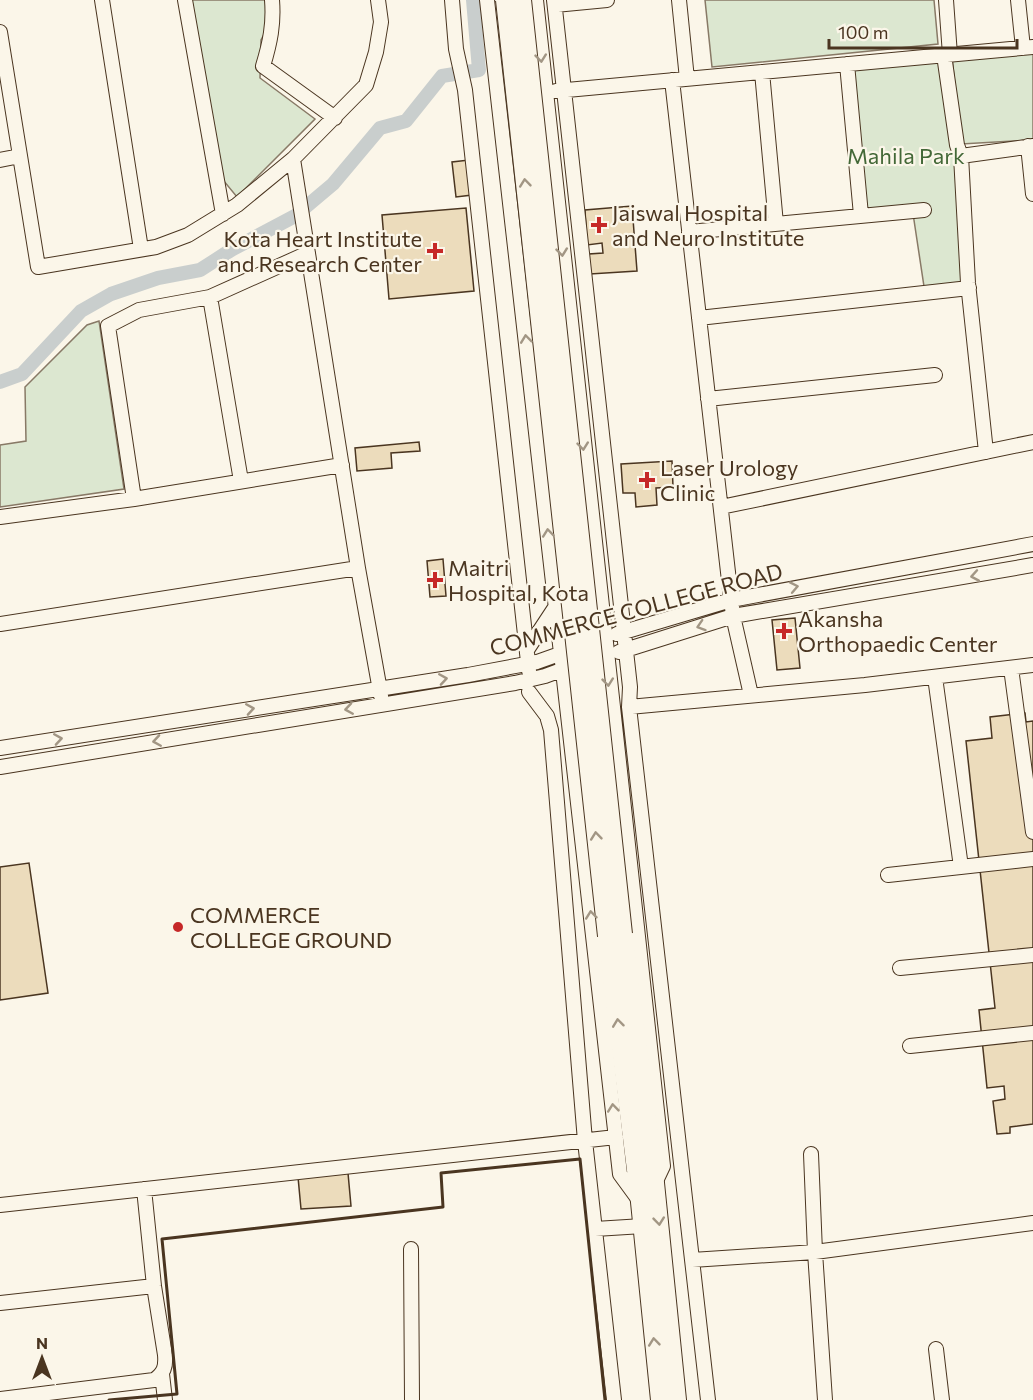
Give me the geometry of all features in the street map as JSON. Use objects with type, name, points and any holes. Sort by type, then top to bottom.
[{"type":"main road","points":[[505,0],[615,935],[655,1183],[677,1400]]},
{"type":"main road","points":[[522,0],[660,1400]]},
{"type":"street","points":[[102,0],[141,249]]},
{"type":"street","points":[[185,0],[223,214]]},
{"type":"street","points":[[272,0],[274,19],[271,40],[263,66],[335,118]]},
{"type":"street","points":[[0,32],[38,267],[156,247],[188,235],[237,205],[293,159],[366,85],[376,52],[381,22],[378,0]]},
{"type":"street","points":[[452,0],[456,48],[465,90],[527,657],[534,690],[547,716],[550,730],[590,1141],[595,1228],[614,1400]]},
{"type":"street","points":[[487,0],[562,653],[614,1138],[620,1174],[640,1202]]},
{"type":"street","points":[[536,0],[544,92],[663,1166],[655,1183]]},
{"type":"street","points":[[607,0],[554,2],[630,687],[629,707],[708,1400]]},
{"type":"street","points":[[679,0],[687,79]]},
{"type":"street","points":[[946,0],[947,55],[957,145],[961,156],[969,288],[986,452]]},
{"type":"street","points":[[544,92],[1028,47],[1018,0]]},
{"type":"street","points":[[847,64],[861,215]]},
{"type":"street","points":[[762,72],[776,224]]},
{"type":"street","points":[[672,80],[733,616],[751,695]]},
{"type":"street","points":[[961,156],[1031,146],[1033,194]]},
{"type":"street","points":[[0,160],[20,156]]},
{"type":"street","points":[[293,159],[382,704]]},
{"type":"street","points":[[689,232],[924,210]]},
{"type":"street","points":[[134,499],[108,326],[139,310],[210,297],[308,253]]},
{"type":"street","points":[[699,318],[969,288]]},
{"type":"street","points":[[210,297],[241,481]]},
{"type":"street","points":[[708,399],[935,375]]},
{"type":"street","points":[[721,507],[1033,442]]},
{"type":"street","points":[[0,517],[134,499],[342,465]]},
{"type":"street","name":"COMMERCE COLLEGE ROAD","points":[[0,748],[379,689],[527,657],[562,653],[731,600],[1033,544]]},
{"type":"street","points":[[534,690],[545,676],[563,668],[626,651],[733,616],[1033,565]]},
{"type":"street","points":[[0,624],[358,568]]},
{"type":"street","points":[[599,592],[619,588]]},
{"type":"street","points":[[527,657],[556,606]]},
{"type":"street","points":[[629,707],[865,686],[1033,665]]},
{"type":"street","points":[[1011,668],[1033,832]]},
{"type":"street","points":[[935,677],[961,867]]},
{"type":"street","points":[[0,766],[515,683],[534,690],[570,729]]},
{"type":"street","points":[[888,875],[1033,860]]},
{"type":"street","points":[[900,968],[1033,955]]},
{"type":"street","points":[[910,1046],[1033,1033]]},
{"type":"street","points":[[0,1205],[614,1138]]},
{"type":"street","points":[[811,1154],[814,1252],[825,1400]]},
{"type":"street","points":[[144,1189],[154,1286],[165,1355],[162,1374],[165,1400]]},
{"type":"street","points":[[692,1260],[814,1252],[1033,1223]]},
{"type":"street","points":[[595,1228],[643,1226]]},
{"type":"street","points":[[411,1249],[412,1400]]},
{"type":"street","points":[[0,1303],[154,1286]]},
{"type":"street","points":[[936,1349],[942,1400]]},
{"type":"street","points":[[0,1399],[65,1396],[154,1380],[162,1374]]},
{"type":"green space","points":[[190,0],[266,0],[266,31],[261,40],[260,78],[315,119],[237,197],[223,180]]},
{"type":"green space","points":[[705,0],[934,0],[938,44],[712,67]]},
{"type":"green space","points":[[1033,49],[1033,140],[961,144],[952,57]]},
{"type":"green space","name":"Mahila Park","points":[[943,57],[968,283],[925,293],[912,207],[864,211],[850,67]]},
{"type":"green space","points":[[99,321],[124,489],[0,507],[0,445],[26,441],[25,387],[87,325]]},
{"type":"building","points":[[469,160],[472,195],[456,197],[452,162]]},
{"type":"building","points":[[632,206],[637,271],[590,274],[589,254],[603,253],[602,243],[587,245],[585,210]]},
{"type":"building","points":[[466,208],[474,291],[389,299],[382,215]]},
{"type":"building","points":[[419,442],[420,451],[391,453],[392,468],[357,471],[355,448]]},
{"type":"building","points":[[672,461],[673,487],[656,488],[657,505],[636,507],[635,493],[623,493],[621,464]]},
{"type":"building","points":[[443,559],[446,596],[430,597],[427,561]]},
{"type":"building","points":[[795,618],[800,668],[777,670],[772,620]]},
{"type":"building","points":[[1025,713],[1026,722],[1033,721],[1033,1124],[1010,1127],[1010,1133],[997,1134],[993,1101],[1005,1099],[1004,1086],[987,1088],[979,1010],[995,1008],[966,741],[992,738],[990,717]]},
{"type":"building","points":[[29,863],[48,993],[0,1000],[0,867]]},
{"type":"building","points":[[348,1173],[351,1206],[301,1209],[298,1177]]},
{"type":"waterway","points":[[0,382],[22,374],[81,311],[111,294],[158,278],[200,270],[231,250],[295,216],[333,184],[380,128],[406,121],[442,76],[479,70],[473,0]]},
{"type":"wall","points":[[109,1400],[177,1394],[162,1239],[443,1207],[441,1173],[580,1159],[605,1400]]},
{"type":"place","name":"Jaiswal Hospital and Neuro Institute","points":[[599,225]]},
{"type":"place","name":"Kota Heart Institute and Research Center","points":[[435,251]]},
{"type":"place","name":"Laser Urology Clinic","points":[[647,480]]},
{"type":"place","name":"Maitri Hospital, Kota","points":[[435,580]]},
{"type":"place","name":"Akansha Orthopaedic Center","points":[[784,631]]},
{"type":"place","name":"COMMERCE COLLEGE GROUND","points":[[178,927]]}]
